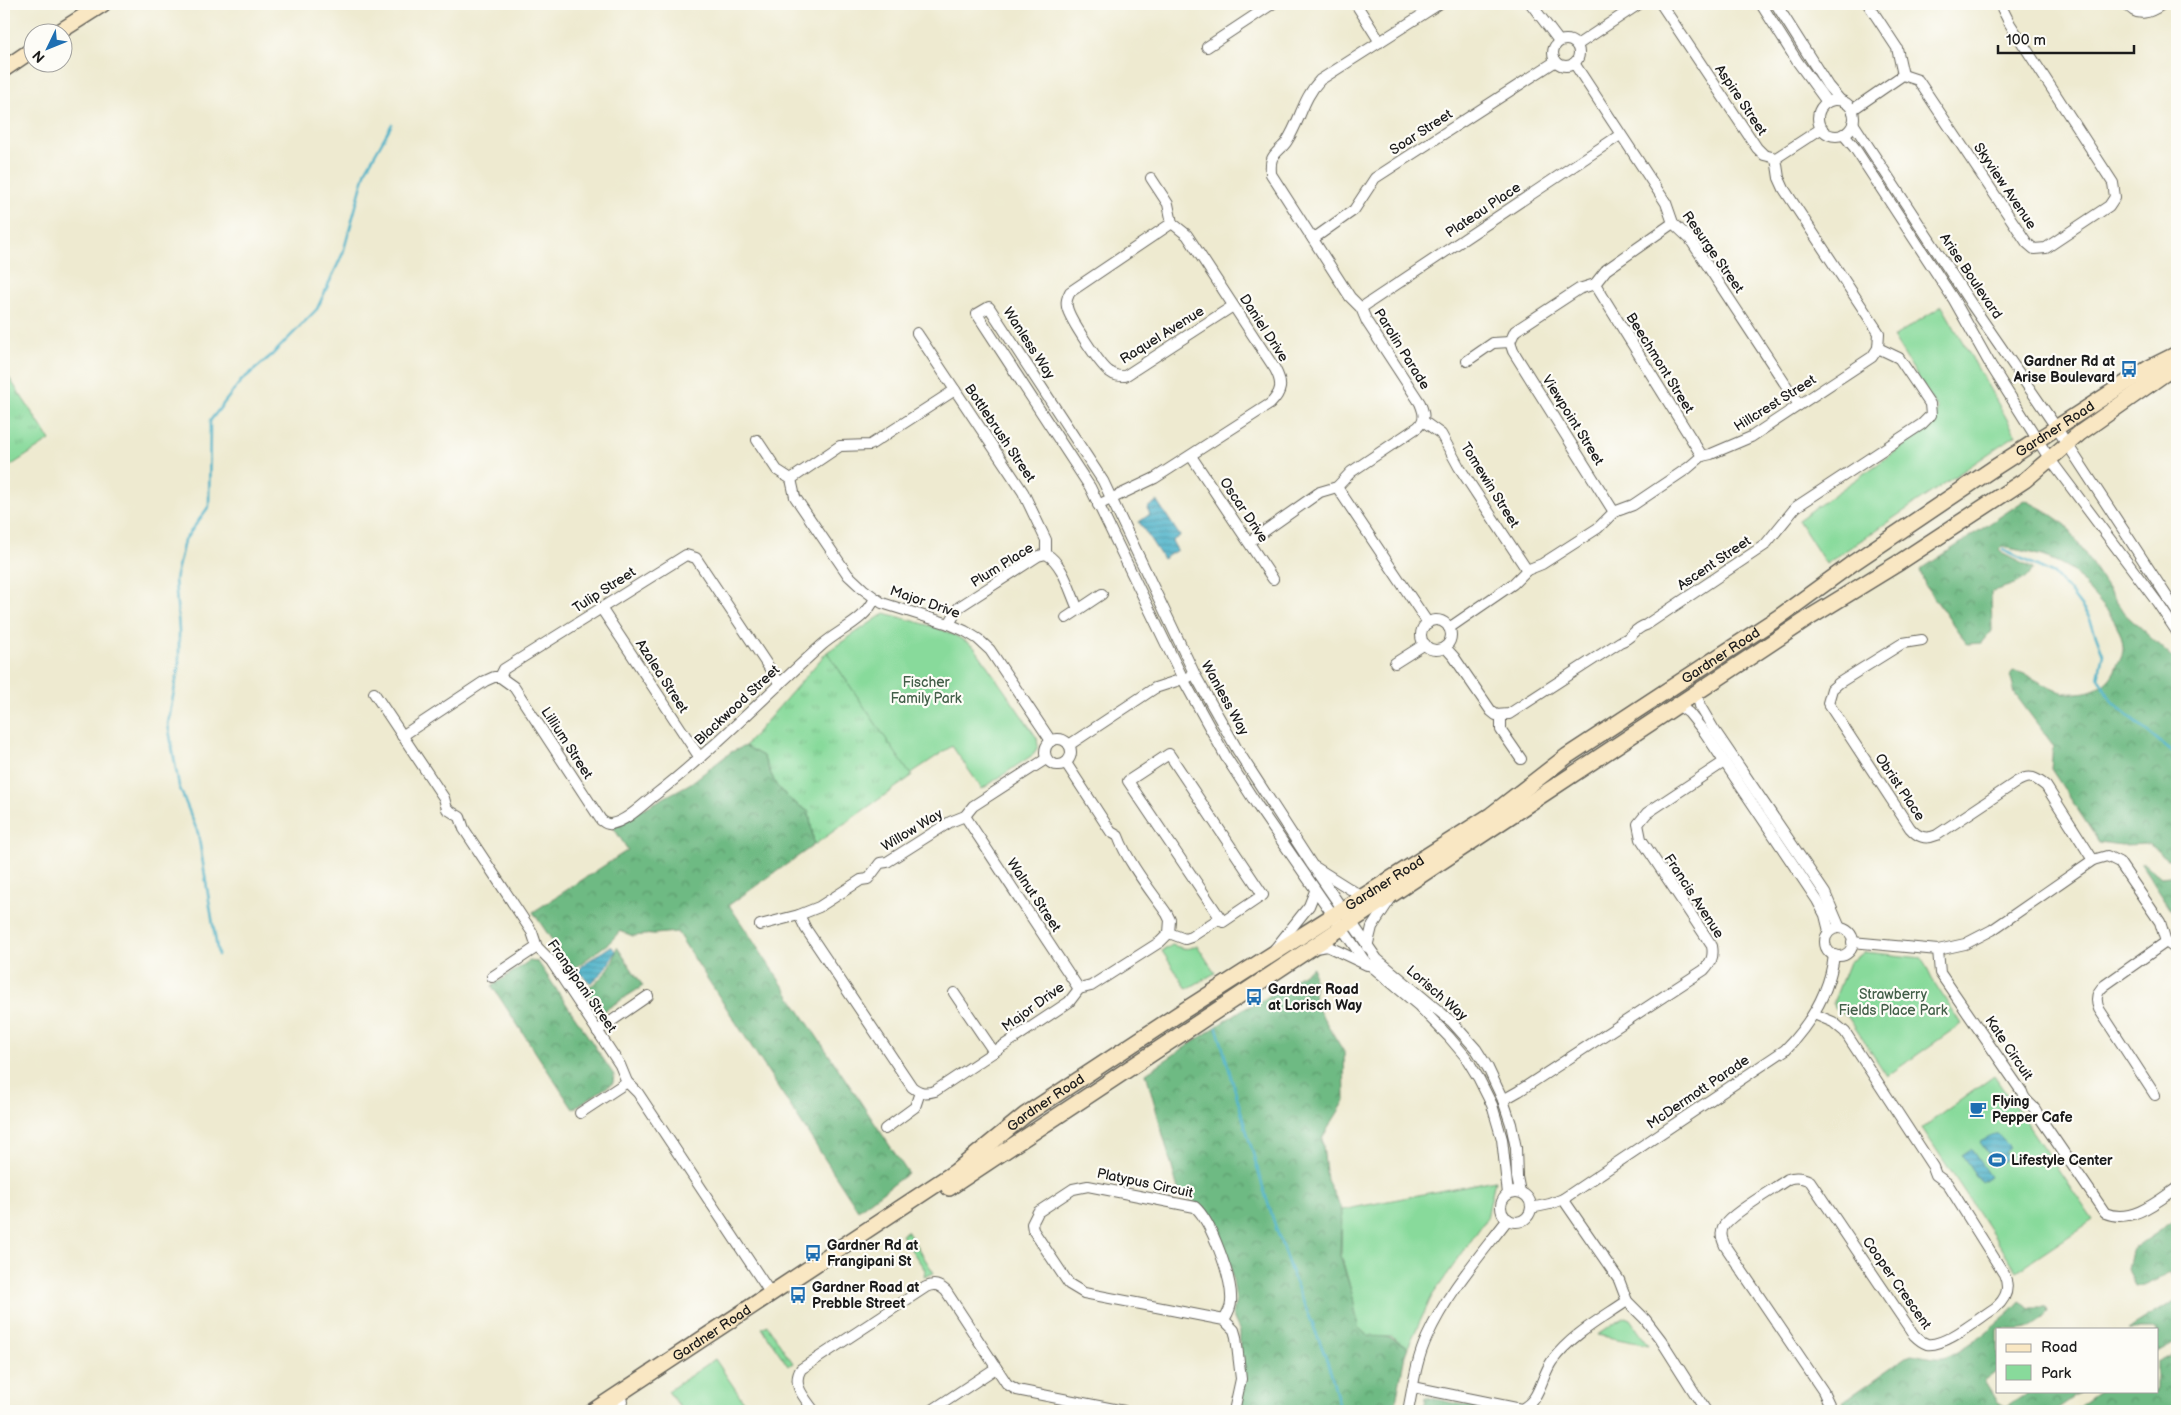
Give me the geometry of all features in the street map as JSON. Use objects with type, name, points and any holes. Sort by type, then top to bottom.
[{"type":"street","points":[[72,24],[103,4]]},
{"type":"street","points":[[1207,47],[1272,4]]},
{"type":"street","points":[[1356,4],[1380,42],[1439,4]]},
{"type":"street","points":[[1531,4],[1559,41]]},
{"type":"street","points":[[1577,45],[1639,4]]},
{"type":"street","name":"Aspire Street","points":[[1661,4],[1756,148],[1764,156],[1776,158]]},
{"type":"street","points":[[1761,4],[1797,61],[1827,102]]},
{"type":"street","points":[[1776,4],[1828,86],[1840,100]]},
{"type":"street","points":[[1852,110],[1903,75],[1897,48],[1868,4]]},
{"type":"street","name":"Skyview Avenue","points":[[1903,75],[1918,80],[2027,243],[2034,249],[2046,248],[2109,206],[2115,197],[2113,183],[2010,24],[2000,4]]},
{"type":"street","points":[[2128,6],[2143,14],[2163,4]]},
{"type":"street","points":[[1569,39],[1577,45],[1579,54],[1574,63],[1564,66],[1556,61],[1553,48],[1559,41],[1569,39]]},
{"type":"street","name":"Parolin Parade","points":[[1380,42],[1320,80],[1314,86],[1306,97],[1290,135],[1274,156],[1270,165],[1271,174],[1350,297],[1361,308],[1367,322],[1420,403],[1424,413],[1423,421]]},
{"type":"street","points":[[4,69],[22,57]]},
{"type":"street","name":"Soar Street","points":[[1313,239],[1354,210],[1375,178],[1556,61]]},
{"type":"street","name":"Resurge Street","points":[[1574,63],[1666,203],[1673,223],[1690,239],[1799,405]]},
{"type":"street","points":[[1840,100],[1846,102],[1852,110],[1853,123],[1850,129],[1843,134],[1830,135],[1822,128],[1818,118],[1819,110],[1827,102],[1840,100]]},
{"type":"street","name":"Arise Boulevard","points":[[1853,123],[1972,305],[2067,443],[2177,612]]},
{"type":"street","points":[[1822,128],[1776,158],[1779,178],[1784,189],[1879,333],[1878,348]]},
{"type":"street","name":"Arise Boulevard","points":[[1843,134],[1854,147],[1954,300],[1990,364],[2049,458],[2157,602],[2177,632]]},
{"type":"street","name":"Plateau Place","points":[[1361,308],[1620,135]]},
{"type":"street","points":[[1151,178],[1168,204],[1172,223]]},
{"type":"street","name":"Raquel Avenue","points":[[1172,223],[1070,292],[1066,300],[1071,318],[1102,364],[1109,372],[1116,376],[1125,376],[1233,306]]},
{"type":"street","name":"Daniel Drive","points":[[1098,505],[1155,478],[1191,456],[1270,404],[1278,396],[1281,387],[1280,379],[1275,369],[1187,235],[1172,223]]},
{"type":"street","points":[[1467,360],[1493,343],[1510,342],[1515,331],[1579,289],[1595,284],[1606,270],[1673,223]]},
{"type":"street","name":"Beechmont Street","points":[[1595,284],[1702,456]]},
{"type":"street","name":"Wanless Way","points":[[988,307],[1103,481],[1195,675],[1238,751],[1312,865],[1337,912],[1315,891],[1226,757],[1182,679],[1090,488],[977,314],[988,307]]},
{"type":"street","name":"Bottlebrush Street","points":[[917,333],[1023,492],[1046,540],[1046,554]]},
{"type":"street","name":"Viewpoint Street","points":[[1510,342],[1513,351],[1614,512]]},
{"type":"street","name":"Hillcrest Street","points":[[1449,628],[1513,584],[1527,570],[1542,564],[1598,528],[1614,512],[1633,505],[1688,468],[1702,456],[1751,437],[1872,357],[1878,348]]},
{"type":"street","name":"Ascent Street","points":[[1501,716],[1509,714],[1620,642],[1629,639],[1638,627],[1646,625],[1765,545],[1796,507],[1922,424],[1930,415],[1930,404],[1899,358],[1878,348]]},
{"type":"street","name":"Gardner Road","points":[[593,1411],[956,1172],[1025,1115],[1360,896],[1433,853],[1483,820],[1567,756],[1779,617],[1853,563],[2056,427],[2149,368],[2177,354]]},
{"type":"street","name":"Gardner Road","points":[[607,1411],[618,1406],[793,1291],[1812,616],[1900,562],[2025,480],[2067,443],[2177,365]]},
{"type":"street","points":[[758,440],[777,470],[791,479],[840,446],[870,445],[955,390]]},
{"type":"street","points":[[1249,542],[1320,492],[1337,486],[1351,472],[1418,427],[1423,421]]},
{"type":"street","name":"Tomewin Street","points":[[1423,421],[1433,426],[1445,440],[1459,467],[1527,570]]},
{"type":"street","name":"Oscar Drive","points":[[1191,456],[1273,579]]},
{"type":"street","name":"Major Drive","points":[[791,479],[795,497],[848,575],[862,590],[882,603],[949,624],[978,639],[990,650],[1051,741]]},
{"type":"street","points":[[1337,486],[1428,623]]},
{"type":"street","name":"Tulip Street","points":[[402,736],[485,681],[500,676],[504,669],[686,554],[696,558],[780,684]]},
{"type":"street","name":"Plum Place","points":[[949,624],[959,607],[1038,556],[1046,554],[1052,557],[1058,565],[1078,609]]},
{"type":"street","points":[[1066,618],[1102,594]]},
{"type":"street","points":[[2157,602],[2167,596]]},
{"type":"street","name":"Blackwood Street","points":[[610,824],[630,815],[700,758],[824,643],[864,615],[870,609],[875,598]]},
{"type":"street","name":"Azalea Street","points":[[601,608],[700,758]]},
{"type":"street","points":[[1779,617],[1787,618],[1806,610],[1812,616]]},
{"type":"street","points":[[1438,620],[1449,628],[1451,638],[1444,648],[1435,650],[1424,644],[1422,631],[1428,623],[1438,620]]},
{"type":"street","name":"Obrist Place","points":[[1922,640],[1903,643],[1839,683],[1832,689],[1828,703],[1910,828],[1916,835],[1923,837],[1929,838],[1937,835],[2018,781],[2030,777],[2037,779],[2046,786],[2093,860]]},
{"type":"street","points":[[1395,663],[1424,644]]},
{"type":"street","points":[[1444,648],[1454,657],[1490,711],[1501,716],[1501,730],[1521,759]]},
{"type":"street","points":[[1069,745],[1155,688],[1195,675]]},
{"type":"street","name":"Lillium Street","points":[[500,676],[514,687],[601,820],[605,824],[610,824]]},
{"type":"street","name":"Frangipani Street","points":[[374,693],[444,798],[447,809],[460,818],[464,829],[532,932],[537,947],[551,961],[620,1065],[627,1082],[638,1093],[771,1294]]},
{"type":"street","points":[[1697,693],[1700,706],[1714,728],[1825,894],[1840,928],[1848,932],[1852,947],[1845,954],[1834,955],[1825,944],[1826,935],[1829,931],[1840,928]]},
{"type":"street","points":[[1678,705],[1690,713],[1817,900],[1825,915],[1829,931]]},
{"type":"street","points":[[1059,739],[1069,745],[1071,753],[1066,763],[1055,765],[1046,759],[1044,751],[1051,741],[1059,739]]},
{"type":"street","points":[[1169,754],[1264,895],[1223,922],[1220,918],[1128,781],[1169,754]]},
{"type":"street","name":"Willow Way","points":[[760,925],[800,915],[818,907],[861,880],[868,879],[880,863],[888,862],[950,822],[965,816],[973,806],[1046,759]]},
{"type":"street","name":"Francis Avenue","points":[[1503,1100],[1704,970],[1710,963],[1713,955],[1712,946],[1641,839],[1638,824],[1647,813],[1724,762]]},
{"type":"street","points":[[1066,763],[1111,832],[1118,836],[1124,852],[1170,920],[1169,933],[1185,939],[1220,918]]},
{"type":"street","name":"Walnut Street","points":[[965,816],[1079,989]]},
{"type":"street","points":[[1852,942],[1938,950],[1978,938],[2093,860],[2107,856],[2119,862],[2160,922],[2166,942],[2177,950]]},
{"type":"street","points":[[1312,865],[1360,896]]},
{"type":"street","points":[[1269,957],[1309,906],[1315,891]]},
{"type":"street","name":"Gardner Road","points":[[1367,947],[1372,927],[1395,893]]},
{"type":"street","name":"Lorisch Way","points":[[1337,912],[1370,967]]},
{"type":"street","points":[[800,915],[806,929],[912,1086],[920,1092],[915,1107],[885,1129]]},
{"type":"street","name":"Lorisch Way","points":[[1346,925],[1376,959],[1430,1002],[1464,1035],[1488,1068],[1503,1100],[1511,1124],[1516,1148],[1516,1177],[1520,1192]]},
{"type":"street","name":"Major Drive","points":[[920,1092],[926,1094],[936,1091],[1069,1002],[1079,989],[1091,986],[1160,942],[1169,933]]},
{"type":"street","points":[[2155,1095],[2099,1009],[2096,996],[2105,985],[2166,942]]},
{"type":"street","name":"Lorisch Way","points":[[1312,948],[1327,946],[1370,967],[1419,1006],[1465,1056],[1480,1079],[1492,1105],[1502,1139],[1508,1194]]},
{"type":"street","points":[[492,977],[537,947]]},
{"type":"street","name":"Kate Circuit","points":[[1938,950],[1940,973],[2022,1092],[2024,1100],[2036,1108],[2038,1114],[2105,1213],[2112,1217],[2132,1214],[2148,1208],[2177,1188]]},
{"type":"street","name":"McDermott Parade","points":[[1531,1208],[1550,1204],[1563,1198],[1786,1050],[1814,1014],[1827,983],[1834,955]]},
{"type":"street","points":[[954,993],[994,1052]]},
{"type":"street","points":[[597,1031],[648,996]]},
{"type":"street","name":"Cooper Crescent","points":[[1814,1014],[1833,1022],[1845,1032],[1934,1167],[1936,1175],[1947,1184],[2004,1274],[2008,1284],[2002,1301],[1995,1308],[1946,1340],[1937,1344],[1927,1344],[1920,1341],[1914,1335],[1810,1181],[1794,1177],[1788,1179],[1732,1217],[1722,1229],[1721,1238],[1823,1391],[1828,1404],[1827,1411]]},
{"type":"street","points":[[580,1113],[627,1082]]},
{"type":"street","name":"Platypus Circuit","points":[[1088,1186],[1196,1207],[1204,1217],[1228,1272],[1231,1302],[1224,1320],[1076,1290],[1069,1284],[1033,1230],[1034,1218],[1038,1212],[1073,1189],[1088,1186]]},
{"type":"street","points":[[1520,1192],[1530,1200],[1530,1213],[1522,1220],[1512,1221],[1504,1216],[1501,1207],[1504,1197],[1508,1194],[1520,1192]]},
{"type":"street","points":[[1563,1198],[1619,1280],[1627,1301],[1645,1319],[1661,1340],[1706,1411]]},
{"type":"street","points":[[1408,1411],[1425,1342],[1444,1305],[1508,1219]]},
{"type":"street","points":[[814,1411],[797,1385],[801,1369],[930,1285],[940,1286],[946,1291],[1007,1384],[1017,1390],[1124,1411]]},
{"type":"street","points":[[1413,1387],[1521,1409],[1536,1397],[1547,1370],[1561,1350],[1574,1338],[1627,1301]]},
{"type":"street","points":[[1224,1320],[1234,1330],[1238,1354],[1240,1379],[1234,1411]]},
{"type":"street","points":[[931,1411],[996,1368]]},
{"type":"green space","points":[[1942,306],[2016,435],[1826,564],[1798,520],[1932,426],[1938,409],[1893,337]]},
{"type":"green space","points":[[4,370],[50,440],[4,470]]},
{"type":"green space","points":[[2025,500],[2066,525],[2124,613],[2177,662],[2177,860],[2168,859],[2148,844],[2122,845],[2099,842],[2051,769],[2053,745],[2015,694],[2010,675],[2013,671],[2028,676],[2050,688],[2067,693],[2095,689],[2105,683],[2113,674],[2123,650],[2122,638],[2106,609],[2076,574],[2058,562],[2002,547],[1999,550],[2003,554],[2033,569],[2030,574],[2015,584],[1991,592],[1992,631],[1982,643],[1967,644],[1925,585],[1920,570]]},
{"type":"green space","name":"Fischer Family Park","points":[[885,613],[955,635],[975,648],[1037,738],[1038,746],[1034,754],[982,789],[952,746],[910,774],[827,652]]},
{"type":"green space","points":[[827,652],[912,776],[814,845],[809,812],[792,801],[776,785],[763,756],[745,746]]},
{"type":"green space","points":[[745,746],[763,756],[776,785],[792,801],[809,812],[814,845],[729,905],[908,1173],[858,1210],[677,932],[633,936],[620,931],[610,942],[572,970],[533,912],[628,850],[604,813],[621,821],[691,783],[731,752]]},
{"type":"green space","points":[[2141,864],[2145,864],[2161,877],[2177,875],[2177,919]]},
{"type":"green space","points":[[1172,945],[1188,948],[1197,945],[1215,973],[1187,989],[1162,951]]},
{"type":"green space","points":[[617,947],[643,986],[602,1012],[587,991],[588,987],[607,971],[614,959]]},
{"type":"green space","name":"Strawberry Fields Place Park","points":[[1865,952],[1922,958],[1932,979],[1961,1024],[1887,1076],[1848,1017],[1834,1008],[1833,1003],[1849,962]]},
{"type":"green space","points":[[529,961],[538,962],[614,1075],[613,1083],[573,1109],[492,986]]},
{"type":"green space","points":[[1313,967],[1315,1004],[1344,1052],[1345,1101],[1322,1138],[1327,1180],[1342,1210],[1340,1255],[1353,1297],[1358,1327],[1368,1336],[1389,1338],[1408,1347],[1394,1411],[1238,1411],[1240,1332],[1232,1314],[1236,1301],[1231,1267],[1203,1207],[1179,1193],[1146,1073],[1243,1009],[1260,1002]]},
{"type":"green space","name":"Lifestyle Center","points":[[1994,1076],[2093,1220],[2017,1271],[1922,1128]]},
{"type":"green space","points":[[1495,1180],[1487,1218],[1432,1296],[1408,1347],[1392,1337],[1368,1336],[1358,1327],[1353,1297],[1341,1255],[1342,1210]]},
{"type":"green space","points":[[2177,1219],[2177,1283],[2170,1273],[2135,1287],[2128,1269],[2132,1250]]},
{"type":"green space","points":[[907,1231],[934,1273],[924,1277],[925,1270],[901,1235]]},
{"type":"green space","points":[[2177,1299],[2177,1341],[2158,1351],[2158,1328],[2130,1328]]},
{"type":"green space","points":[[2020,1301],[2031,1308],[2047,1308],[2048,1313],[2036,1324],[2028,1328],[1996,1328],[1996,1372],[1984,1381],[1997,1402],[2006,1407],[2029,1392],[2082,1392],[2054,1411],[1840,1411],[1844,1401],[1911,1354],[1938,1358],[1949,1356],[1982,1334]]},
{"type":"green space","points":[[1625,1317],[1630,1319],[1648,1345],[1597,1335]]},
{"type":"green space","points":[[767,1325],[793,1363],[788,1366],[762,1328]]},
{"type":"green space","points":[[2177,1352],[2177,1411],[2073,1411],[2100,1392],[2158,1392],[2158,1362]]},
{"type":"green space","points":[[715,1359],[750,1411],[682,1411],[668,1391]]},
{"type":"green space","points":[[1426,1397],[1491,1411],[1424,1411]]},
{"type":"water","points":[[1157,501],[1180,536],[1172,541],[1177,550],[1163,559],[1139,522],[1150,514],[1147,508]]},
{"type":"water","points":[[611,946],[616,951],[602,973],[590,983],[578,971],[585,963]]},
{"type":"water","points":[[1998,1135],[2010,1147],[2005,1151],[2009,1157],[2002,1162],[1999,1158],[1994,1162],[1980,1142]]},
{"type":"water","points":[[1971,1149],[1990,1177],[1981,1183],[1962,1155]]},
{"type":"waterway","points":[[218,955],[198,833],[179,786],[168,724],[179,664],[179,630],[175,580],[184,541],[209,506],[210,421],[241,381],[273,354],[317,309],[343,253],[366,170],[392,124]]},
{"type":"waterway","points":[[2003,550],[2054,574],[2070,592],[2089,617],[2103,654],[2098,678],[2113,703],[2177,756]]},
{"type":"waterway","points":[[1217,1028],[1270,1209],[1296,1285],[1326,1357],[1339,1411]]},
{"type":"place","name":"Gardner Rd at Arise Boulevard","points":[[2129,369]]},
{"type":"place","name":"Gardner Road at Lorisch Way","points":[[1254,997]]},
{"type":"place","name":"Flying Pepper Cafe","points":[[1978,1109]]},
{"type":"place","name":"Lifestyle Center","points":[[1997,1160]]},
{"type":"place","name":"Gardner Rd at Frangipani St","points":[[813,1253]]},
{"type":"place","name":"Gardner Road at Prebble Street","points":[[798,1295]]}]
